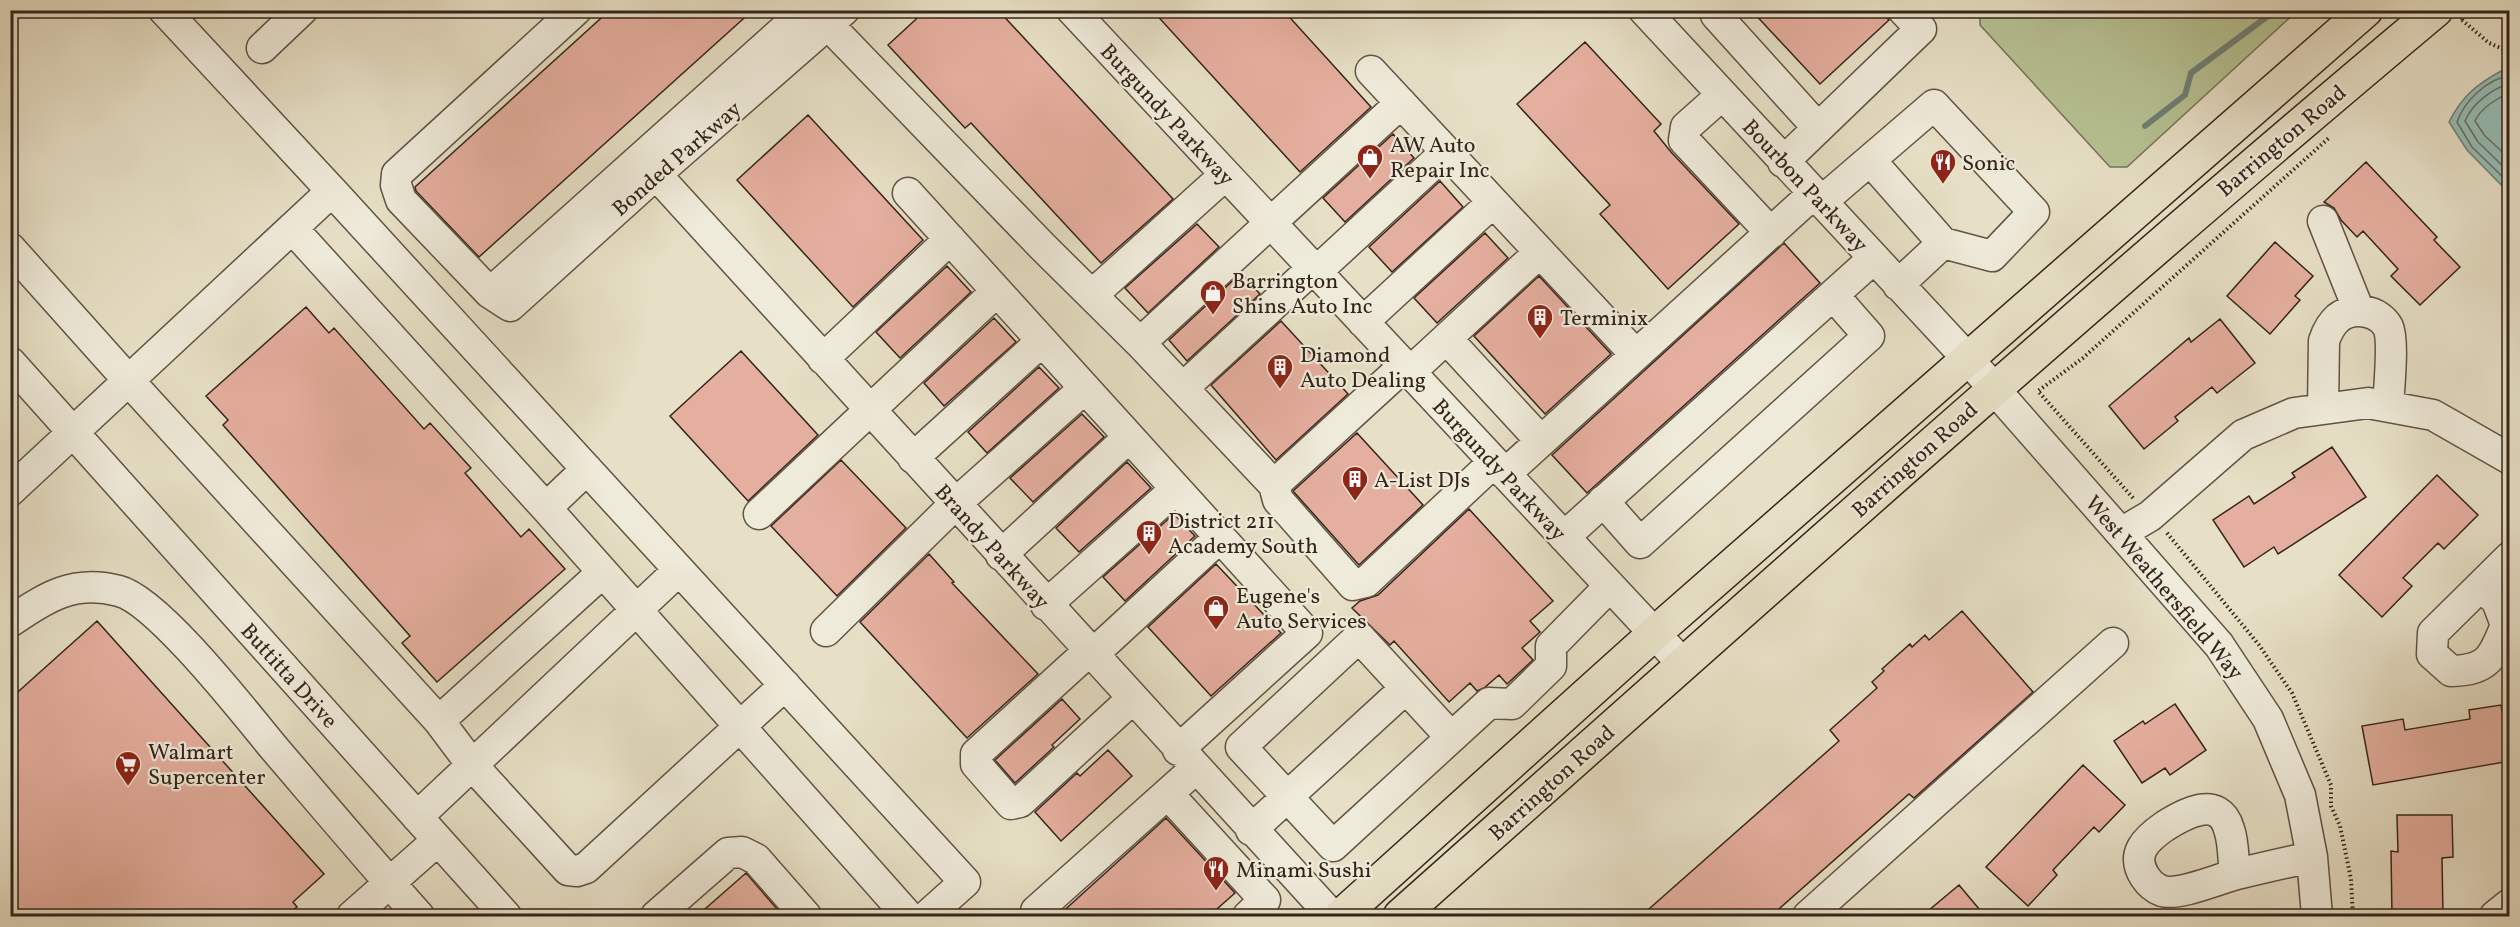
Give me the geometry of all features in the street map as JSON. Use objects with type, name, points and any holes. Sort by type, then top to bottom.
[{"type":"main road","name":"Barrington Road","points":[[1341,916],[1655,633],[2366,10]]},
{"type":"main road","name":"Barrington Road","points":[[1400,916],[2218,193],[2451,19]]},
{"type":"street","points":[[164,10],[332,190],[965,882],[927,916]]},
{"type":"street","points":[[262,48],[302,10]]},
{"type":"street","name":"Bonded Parkway","points":[[576,10],[397,174],[396,185],[401,200],[500,300],[823,14]]},
{"type":"street","name":"Bourbon Parkway","points":[[1644,10],[1968,359]]},
{"type":"street","points":[[1784,162],[1921,29],[1903,10]]},
{"type":"street","name":"Burgundy Parkway","points":[[1079,13],[1314,271],[1683,664]]},
{"type":"street","points":[[1679,49],[1718,13],[1818,128]]},
{"type":"street","points":[[823,14],[1274,485],[1278,500],[1353,585],[1366,582],[1499,468],[1541,441],[1770,233],[1870,159],[1934,105],[2034,212],[1992,256],[1943,243],[1870,159]]},
{"type":"street","points":[[1371,70],[1636,355]]},
{"type":"street","points":[[1722,95],[1686,127],[1684,140],[1770,233]]},
{"type":"street","points":[[1140,343],[1401,103]]},
{"type":"street","points":[[1183,388],[1446,152]]},
{"type":"street","name":"Brandy Parkway","points":[[648,167],[1131,699],[1332,916]]},
{"type":"street","points":[[1092,295],[1225,175]]},
{"type":"street","points":[[10,491],[332,190]]},
{"type":"street","points":[[908,193],[1307,633],[1187,760],[1168,794],[1039,914]]},
{"type":"street","points":[[1363,322],[1493,202]]},
{"type":"street","points":[[2323,221],[2359,311]]},
{"type":"street","points":[[292,228],[546,508],[908,916]]},
{"type":"street","points":[[823,359],[950,239]]},
{"type":"street","points":[[1898,285],[1943,243]]},
{"type":"street","points":[[10,248],[440,721],[472,765],[568,870],[577,871],[586,868],[596,860],[785,685]]},
{"type":"street","points":[[1274,485],[1407,369],[1447,339],[1540,252]]},
{"type":"street","points":[[1564,537],[1874,258]]},
{"type":"street","points":[[759,514],[997,291]]},
{"type":"street","points":[[1603,501],[1640,543],[1869,336],[1833,295]]},
{"type":"street","points":[[2322,409],[2324,341],[2328,332],[2342,315],[2359,311],[2370,312],[2383,320],[2388,327],[2390,339],[2388,406]]},
{"type":"street","points":[[1447,339],[1541,441]]},
{"type":"street","points":[[913,458],[1042,341]]},
{"type":"street","name":"West Weathersfield Way","points":[[1968,359],[2219,645],[2268,719],[2300,795],[2312,857],[2317,916]]},
{"type":"street","name":"Buttitta Drive","points":[[10,362],[506,916]]},
{"type":"street","points":[[826,631],[955,504],[1085,388]]},
{"type":"street","points":[[2121,533],[2150,516],[2243,435],[2294,413],[2368,403],[2388,406],[2433,416],[2510,459]]},
{"type":"street","points":[[1001,555],[1129,437]]},
{"type":"street","points":[[546,508],[587,469]]},
{"type":"street","points":[[1046,605],[1176,489]]},
{"type":"street","points":[[1131,699],[1020,802],[1011,804],[975,764],[976,754],[1220,538]]},
{"type":"street","points":[[2481,586],[2510,557]]},
{"type":"street","points":[[417,817],[679,570]]},
{"type":"street","points":[[440,721],[603,572]]},
{"type":"street","points":[[10,622],[62,590],[94,586],[122,591],[145,606],[217,680],[419,916]]},
{"type":"street","points":[[1451,737],[1359,637],[1241,747],[1333,846],[1489,703],[1512,704],[1551,666],[1551,645],[1610,586]]},
{"type":"street","points":[[1808,916],[2113,643]]},
{"type":"street","points":[[1251,830],[1406,688]]},
{"type":"street","points":[[1168,794],[1265,900],[1248,916]]},
{"type":"street","points":[[352,916],[438,840]]},
{"type":"street","points":[[656,916],[728,853],[742,852],[756,859],[806,916]]},
{"type":"street","points":[[2235,874],[2312,857]]},
{"type":"street","points":[[1253,887],[1279,861]]},
{"type":"street","points":[[2495,916],[2510,904]]},
{"type":"path","points":[[2451,19],[2472,10]]},
{"type":"path","points":[[2451,19],[2489,43],[2510,52]]},
{"type":"path","points":[[2131,496],[2038,391],[2083,358],[2338,130]]},
{"type":"green space","points":[[1980,10],[2297,11],[2127,167],[2110,167],[1980,25]]},
{"type":"water","points":[[2503,70],[2509,70],[2509,193],[2467,150],[2449,122],[2459,105],[2471,92],[2485,80]]},
{"type":"building","points":[[610,10],[753,10],[479,257],[416,191],[415,187]]},
{"type":"building","points":[[926,10],[998,10],[1173,199],[1101,263],[971,123],[965,128],[888,45]]},
{"type":"building","points":[[1152,10],[1283,10],[1371,107],[1300,172]]},
{"type":"building","points":[[1751,10],[1880,10],[1889,20],[1820,84]]},
{"type":"building","points":[[1585,42],[1661,124],[1654,131],[1671,152],[1739,224],[1668,289],[1600,214],[1610,205],[1517,104]]},
{"type":"building","points":[[808,115],[923,240],[853,307],[737,180]]},
{"type":"building","name":"AW Auto Repair Inc","points":[[1393,134],[1414,158],[1345,222],[1323,198]]},
{"type":"building","points":[[2366,162],[2437,237],[2434,240],[2460,267],[2420,305],[2391,276],[2398,269],[2363,231],[2357,237],[2341,220],[2334,208],[2324,202]]},
{"type":"building","points":[[1440,181],[1463,207],[1392,272],[1369,247]]},
{"type":"building","points":[[1197,224],[1219,247],[1148,313],[1125,288]]},
{"type":"building","points":[[1485,233],[1508,258],[1437,323],[1414,298]]},
{"type":"building","points":[[2275,242],[2313,276],[2295,296],[2300,300],[2270,334],[2227,296]]},
{"type":"building","points":[[1784,243],[1820,283],[1587,493],[1552,455]]},
{"type":"building","points":[[947,266],[971,292],[900,358],[876,332]]},
{"type":"building","points":[[1241,273],[1260,294],[1187,361],[1169,340]]},
{"type":"building","name":"Terminix","points":[[1539,276],[1611,354],[1545,414],[1474,336]]},
{"type":"building","points":[[306,307],[329,333],[334,328],[424,429],[430,423],[471,468],[465,473],[521,537],[529,529],[565,569],[437,682],[402,643],[410,636],[223,425],[228,420],[206,396]]},
{"type":"building","points":[[994,318],[1016,342],[944,406],[924,383]]},
{"type":"building","points":[[2220,319],[2255,363],[2217,393],[2212,387],[2175,417],[2178,421],[2144,449],[2109,406],[2189,338],[2191,342]]},
{"type":"building","name":"Diamond Auto Dealing","points":[[1281,321],[1348,394],[1276,460],[1211,385]]},
{"type":"building","points":[[741,351],[818,435],[748,501],[670,416]]},
{"type":"building","points":[[1039,367],[1059,388],[987,453],[968,432]]},
{"type":"building","points":[[1082,414],[1104,437],[1033,502],[1010,478]]},
{"type":"building","name":"A-List DJs","points":[[1357,433],[1423,505],[1359,565],[1293,491]]},
{"type":"building","points":[[2332,447],[2366,497],[2278,554],[2274,547],[2244,567],[2213,520],[2249,496],[2254,504],[2295,477],[2292,473]]},
{"type":"building","points":[[841,460],[906,528],[837,596],[771,526]]},
{"type":"building","points":[[1127,462],[1151,488],[1079,552],[1056,528]]},
{"type":"building","points":[[2437,475],[2478,515],[2444,549],[2438,543],[2403,578],[2412,586],[2382,617],[2339,575]]},
{"type":"building","points":[[1469,509],[1553,601],[1530,621],[1540,632],[1522,648],[1533,660],[1507,684],[1499,675],[1477,691],[1470,683],[1449,702],[1394,641],[1390,645],[1352,608],[1360,601],[1378,595]]},
{"type":"building","name":"District 211 Academy South","points":[[1174,514],[1195,536],[1125,601],[1103,577]]},
{"type":"building","points":[[929,554],[954,582],[952,583],[1038,674],[967,738],[860,622]]},
{"type":"building","name":"Eugene's Auto Services","points":[[1216,564],[1281,633],[1211,696],[1148,627]]},
{"type":"building","points":[[1962,611],[2033,692],[1914,798],[1909,794],[1771,916],[1641,916],[1839,741],[1830,730],[1877,688],[1872,682],[1884,671],[1882,669],[1910,644],[1912,647],[1925,635],[1929,640]]},
{"type":"building","name":"Walmart Supercenter","points":[[97,621],[324,874],[293,902],[297,907],[286,916],[10,916],[10,699]]},
{"type":"building","points":[[1062,699],[1080,719],[1015,783],[995,760]]},
{"type":"building","points":[[2175,704],[2206,750],[2170,775],[2165,768],[2142,783],[2114,741],[2143,721],[2145,724]]},
{"type":"building","points":[[2501,705],[2510,761],[2373,785],[2362,726],[2403,719],[2405,730],[2470,719],[2469,710]]},
{"type":"building","points":[[1108,750],[1132,776],[1061,841],[1035,812],[1077,773],[1080,776]]},
{"type":"building","points":[[2083,765],[2125,805],[2099,832],[2094,827],[2053,870],[2057,875],[2028,906],[1986,867]]},
{"type":"building","points":[[2397,815],[2452,815],[2453,857],[2442,858],[2443,916],[2392,916],[2391,851],[2398,852]]},
{"type":"building","points":[[1166,818],[1235,893],[1209,916],[1058,916]]},
{"type":"building","points":[[746,873],[783,916],[697,916]]},
{"type":"building","points":[[1959,885],[1985,916],[1922,916]]},
{"type":"waterway","points":[[2145,126],[2185,95],[2191,73],[2276,10]]},
{"type":"place","name":"AW Auto Repair Inc","points":[[1370,180]]},
{"type":"place","name":"Sonic","points":[[1943,185]]},
{"type":"place","name":"Barrington Shins Auto Inc","points":[[1213,316]]},
{"type":"place","name":"Terminix","points":[[1540,340]]},
{"type":"place","name":"Diamond Auto Dealing","points":[[1280,390]]},
{"type":"place","name":"A-List DJs","points":[[1355,502]]},
{"type":"place","name":"District 211 Academy South","points":[[1149,556]]},
{"type":"place","name":"Eugene's Auto Services","points":[[1216,631]]},
{"type":"place","name":"Walmart Supercenter","points":[[128,787]]},
{"type":"place","name":"Minami Sushi","points":[[1216,892]]}]
